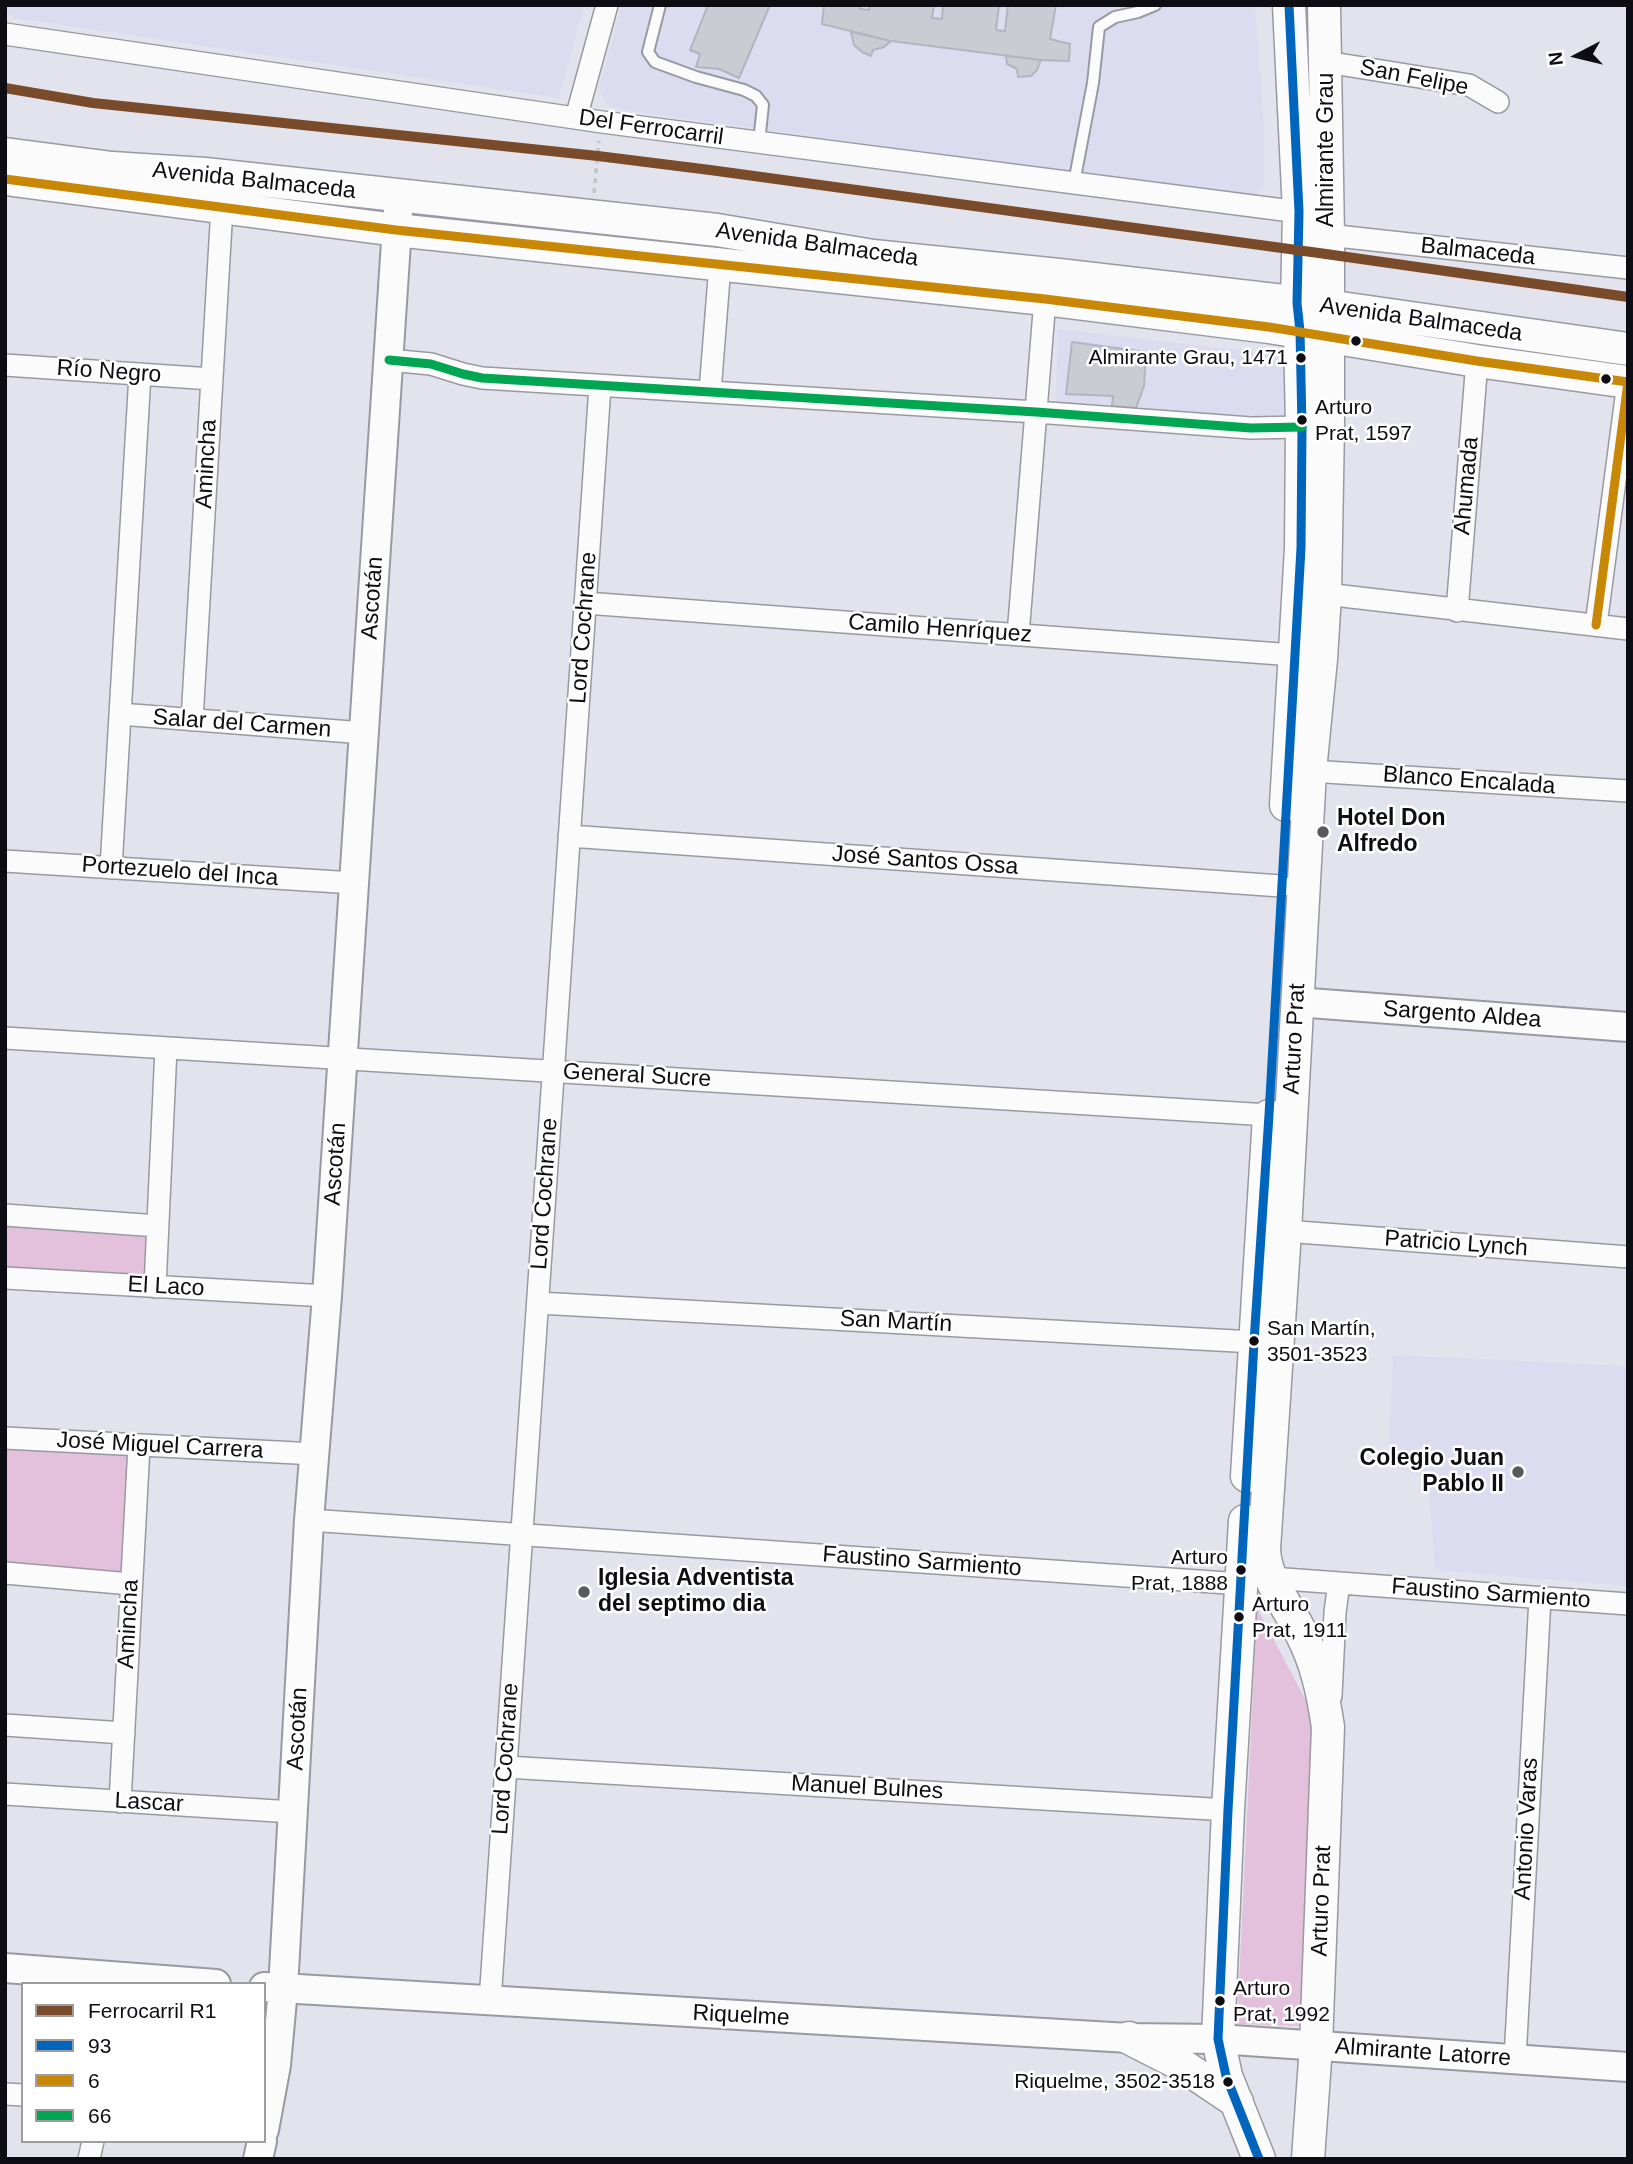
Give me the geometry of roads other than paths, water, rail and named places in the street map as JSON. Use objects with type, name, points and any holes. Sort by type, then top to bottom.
[{"type":"main road","name":"Almirante Grau","points":[[1289,5],[1299,212],[1313,320]]},
{"type":"main road","name":"Almirante Grau","points":[[1313,320],[1328,235],[1324,5]]},
{"type":"main road","name":"Avenida Balmaceda","points":[[5,154],[112,168],[205,174],[754,235],[873,256],[1073,276],[1313,320],[1477,361],[1628,382]]},
{"type":"main road","name":"Avenida Balmaceda","points":[[5,179],[396,230],[720,265],[1045,299],[1628,349]]},
{"type":"main road","name":"Arturo Prat","points":[[1259,2159],[1222,2064],[1218,2039],[1228,1810],[1257,1581],[1254,1342],[1301,548],[1302,427],[1313,320]]},
{"type":"main road","name":"Arturo Prat","points":[[1257,1581],[1265,1560],[1310,771],[1325,594],[1313,320]]},
{"type":"main road","name":"Arturo Prat","points":[[1257,1581],[1301,1632],[1322,1686],[1328,1727],[1316,2046],[1308,2159]]},
{"type":"main road","points":[[1129,2038],[1182,2065],[1237,2102]]},
{"type":"street","points":[[576,118],[607,5]]},
{"type":"street","name":"Del Ferrocarril","points":[[5,34],[602,122],[1299,212]]},
{"type":"street","name":"San Felipe","points":[[1326,62],[1469,85],[1498,102]]},
{"type":"street","name":"Ascotán","points":[[266,2119],[276,2065],[274,1988],[293,1812],[309,1520],[327,1296],[399,196]]},
{"type":"street","name":"Amincha","points":[[192,720],[222,207]]},
{"type":"street","name":"Balmaceda","points":[[1328,235],[1628,268]]},
{"type":"street","points":[[710,392],[720,265]]},
{"type":"street","points":[[1018,635],[1045,299]]},
{"type":"street","points":[[389,360],[431,364],[482,378],[1251,428],[1302,427]]},
{"type":"street","name":"Ahumada","points":[[1457,611],[1477,361]]},
{"type":"street","name":"Río Negro","points":[[5,365],[212,379]]},
{"type":"street","points":[[111,868],[140,374]]},
{"type":"street","points":[[1596,625],[1628,382]]},
{"type":"street","name":"Lord Cochrane","points":[[490,2001],[600,386]]},
{"type":"street","points":[[1325,594],[1628,629]]},
{"type":"street","name":"Camilo Henríquez","points":[[585,603],[1294,655]]},
{"type":"street","name":"Salar del Carmen","points":[[120,714],[364,733]]},
{"type":"street","name":"Blanco Encalada","points":[[1310,771],[1628,791]]},
{"type":"street","name":"José Santos Ossa","points":[[569,836],[1281,886]]},
{"type":"street","name":"Portezuelo del Inca","points":[[5,861],[354,883]]},
{"type":"street","name":"Sargento Aldea","points":[[1296,1002],[1628,1027]]},
{"type":"street","name":"General Sucre","points":[[5,1038],[1269,1115]]},
{"type":"street","points":[[155,1287],[166,1048]]},
{"type":"street","points":[[5,1216],[158,1226]]},
{"type":"street","name":"Patricio Lynch","points":[[1285,1231],[1628,1257]]},
{"type":"street","name":"El Laco","points":[[5,1278],[327,1296]]},
{"type":"street","name":"San Martín","points":[[538,1303],[1254,1342]]},
{"type":"street","name":"José Miguel Carrera","points":[[5,1438],[316,1454]]},
{"type":"street","name":"Amincha","points":[[120,1802],[139,1446]]},
{"type":"street","name":"Faustino Sarmiento","points":[[309,1520],[1257,1581],[1339,1583],[1628,1604]]},
{"type":"street","points":[[5,1573],[131,1584]]},
{"type":"street","name":"Arturo Prat","points":[[1328,1727],[1339,1583]]},
{"type":"street","name":"Antonio Varas","points":[[1515,2059],[1540,1598]]},
{"type":"street","points":[[5,1725],[124,1733]]},
{"type":"street","name":"Manuel Bulnes","points":[[506,1766],[1228,1810]]},
{"type":"street","name":"Lascar","points":[[5,1794],[293,1812]]},
{"type":"street","points":[[5,1968],[114,1980],[165,1982]]},
{"type":"street","name":"Riquelme","points":[[274,1988],[1129,2038],[1218,2039]]},
{"type":"street","name":"Almirante Latorre","points":[[1218,2039],[1628,2067]]},
{"type":"lane","points":[[660,5],[648,52],[655,62],[756,96],[763,105],[759,142]]},
{"type":"lane","points":[[1074,183],[1093,83],[1099,27],[1115,16],[1138,12],[1155,5]]},
{"type":"rail line","name":"R1","points":[[5,88],[93,103],[710,170],[1628,297]]},
{"type":"place","name":"Almirante Grau, 1471","points":[[1301,358]]},
{"type":"place","name":"Arturo Prat, 1597","points":[[1302,420]]},
{"type":"place","name":"Hotel Don Alfredo","points":[[1323,832]]},
{"type":"place","name":"San Martín, 3501-3523","points":[[1254,1341]]},
{"type":"place","name":"Colegio Juan Pablo II","points":[[1518,1472]]},
{"type":"place","name":"Arturo Prat, 1888","points":[[1241,1570]]},
{"type":"place","name":"Iglesia Adventista del septimo dia","points":[[584,1592]]},
{"type":"place","name":"Arturo Prat, 1911","points":[[1239,1617]]},
{"type":"place","name":"Arturo Prat, 1992","points":[[1220,2001]]},
{"type":"place","name":"Riquelme, 3502-3518","points":[[1228,2082]]}]
